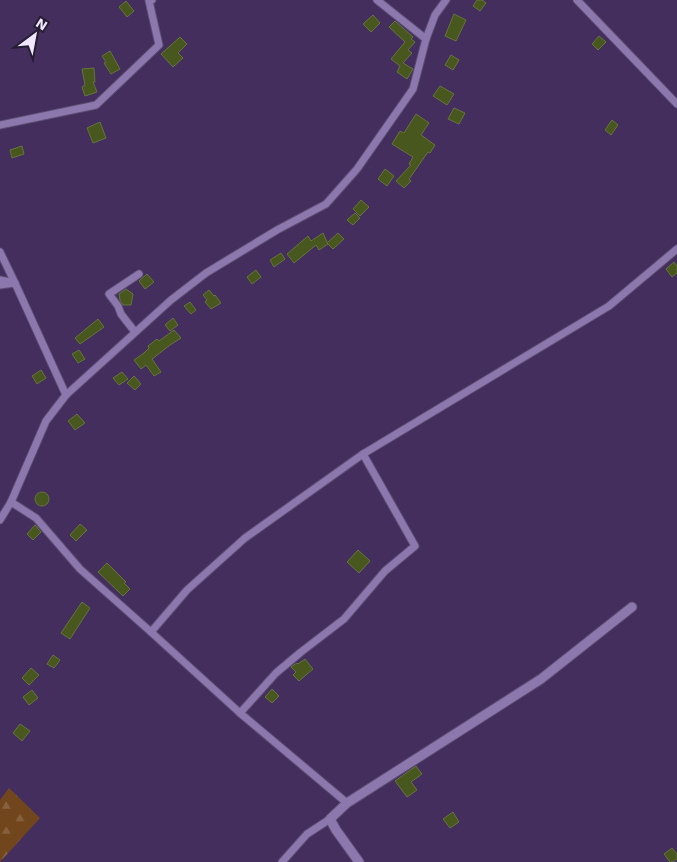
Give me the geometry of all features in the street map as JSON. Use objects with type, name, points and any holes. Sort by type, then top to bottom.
[{"type":"street","points":[[0,126],[96,105],[159,45],[150,1],[152,0]]},
{"type":"street","points":[[378,0],[426,39]]},
{"type":"street","points":[[0,520],[11,502],[46,421],[66,394],[171,300],[206,274],[277,230],[326,204],[357,168],[413,89],[426,39],[435,15],[446,0]]},
{"type":"street","points":[[578,0],[677,104]]},
{"type":"street","points":[[151,632],[187,590],[245,538],[363,454],[608,306],[677,249]]},
{"type":"street","points":[[0,252],[66,394]]},
{"type":"street","points":[[136,332],[121,314],[118,306],[109,294],[139,274]]},
{"type":"street","points":[[0,280],[15,283]]},
{"type":"street","points":[[0,286],[15,283]]},
{"type":"street","points":[[240,712],[276,673],[344,619],[385,571],[415,546],[363,454]]},
{"type":"street","points":[[11,502],[36,518],[80,568],[240,712],[346,803]]},
{"type":"street","points":[[282,862],[307,834],[330,819],[346,803],[541,679],[632,606]]},
{"type":"street","points":[[330,819],[359,862]]},
{"type":"green space","points":[[9,788],[40,818],[0,862],[0,800]]},
{"type":"building","points":[[477,0],[482,0],[486,3],[480,11],[473,6]]},
{"type":"building","points":[[126,1],[134,11],[127,17],[119,7]]},
{"type":"building","points":[[454,14],[466,20],[456,41],[445,36]]},
{"type":"building","points":[[373,15],[380,23],[371,32],[363,24]]},
{"type":"building","points":[[395,21],[413,37],[411,39],[415,42],[408,50],[412,53],[403,63],[413,69],[407,79],[397,72],[400,66],[391,59],[405,42],[389,27]]},
{"type":"building","points":[[599,36],[606,42],[598,50],[592,44]]},
{"type":"building","points":[[180,37],[187,44],[178,53],[183,58],[173,67],[161,54]]},
{"type":"building","points":[[110,51],[120,69],[111,74],[102,56]]},
{"type":"building","points":[[451,55],[459,60],[453,70],[445,65]]},
{"type":"building","points":[[94,68],[95,82],[93,82],[97,92],[85,96],[82,87],[85,85],[82,69]]},
{"type":"building","points":[[440,86],[454,94],[447,105],[433,96]]},
{"type":"building","points":[[454,108],[465,113],[459,124],[448,119]]},
{"type":"building","points":[[416,114],[429,123],[421,135],[435,145],[409,179],[411,181],[404,188],[396,181],[411,165],[409,164],[413,157],[392,144],[400,131],[404,133]]},
{"type":"building","points":[[612,120],[618,125],[611,135],[605,130]]},
{"type":"building","points":[[100,122],[106,138],[93,143],[87,128]]},
{"type":"building","points":[[22,146],[24,154],[12,158],[10,150]]},
{"type":"building","points":[[385,169],[394,176],[387,186],[378,179]]},
{"type":"building","points":[[361,200],[369,207],[360,216],[353,209]]},
{"type":"building","points":[[355,213],[360,218],[353,225],[347,220]]},
{"type":"building","points":[[323,233],[328,244],[319,250],[316,245],[294,263],[287,254],[308,236],[311,241]]},
{"type":"building","points":[[338,233],[344,239],[333,249],[327,243]]},
{"type":"building","points":[[281,253],[285,259],[274,267],[270,260]]},
{"type":"building","points":[[674,262],[677,266],[677,273],[672,277],[666,269]]},
{"type":"building","points":[[256,270],[261,277],[252,284],[247,277]]},
{"type":"building","points":[[147,274],[154,282],[145,289],[139,281]]},
{"type":"building","points":[[126,289],[133,294],[131,305],[123,305],[120,300],[119,294]]},
{"type":"building","points":[[209,290],[221,303],[211,309],[205,302],[207,300],[203,295]]},
{"type":"building","points":[[190,302],[196,310],[191,314],[184,306]]},
{"type":"building","points":[[173,318],[178,325],[170,331],[165,325]]},
{"type":"building","points":[[98,319],[104,327],[80,344],[75,338]]},
{"type":"building","points":[[174,330],[181,338],[152,359],[161,372],[154,376],[146,365],[141,369],[134,360],[144,353],[149,348],[148,346],[157,339],[159,341]]},
{"type":"building","points":[[79,350],[85,359],[78,363],[72,354]]},
{"type":"building","points":[[41,370],[46,378],[37,384],[32,376]]},
{"type":"building","points":[[122,372],[128,379],[119,385],[113,378]]},
{"type":"building","points":[[134,376],[141,384],[135,390],[127,383]]},
{"type":"building","points":[[77,414],[85,423],[75,430],[68,421]]},
{"type":"building","points":[[39,492],[45,492],[49,499],[45,506],[39,506],[35,502],[35,496]]},
{"type":"building","points":[[80,524],[87,530],[76,541],[70,535]]},
{"type":"building","points":[[35,525],[41,532],[33,540],[27,534]]},
{"type":"building","points":[[358,550],[370,561],[359,573],[347,562]]},
{"type":"building","points":[[107,563],[126,582],[124,583],[130,589],[123,596],[98,572]]},
{"type":"building","points":[[82,602],[90,608],[70,639],[61,633]]},
{"type":"building","points":[[53,655],[60,660],[54,668],[47,664]]},
{"type":"building","points":[[305,659],[313,669],[299,681],[293,675],[296,672],[291,667]]},
{"type":"building","points":[[31,668],[39,675],[29,685],[22,678]]},
{"type":"building","points":[[272,689],[279,696],[272,703],[265,697]]},
{"type":"building","points":[[32,690],[38,698],[29,705],[23,697]]},
{"type":"building","points":[[20,724],[30,731],[22,741],[13,733]]},
{"type":"building","points":[[416,766],[422,774],[411,782],[417,790],[407,797],[395,781]]},
{"type":"building","points":[[453,812],[459,822],[450,828],[443,819]]},
{"type":"building","points":[[672,848],[677,854],[677,859],[670,862],[664,854]]}]
